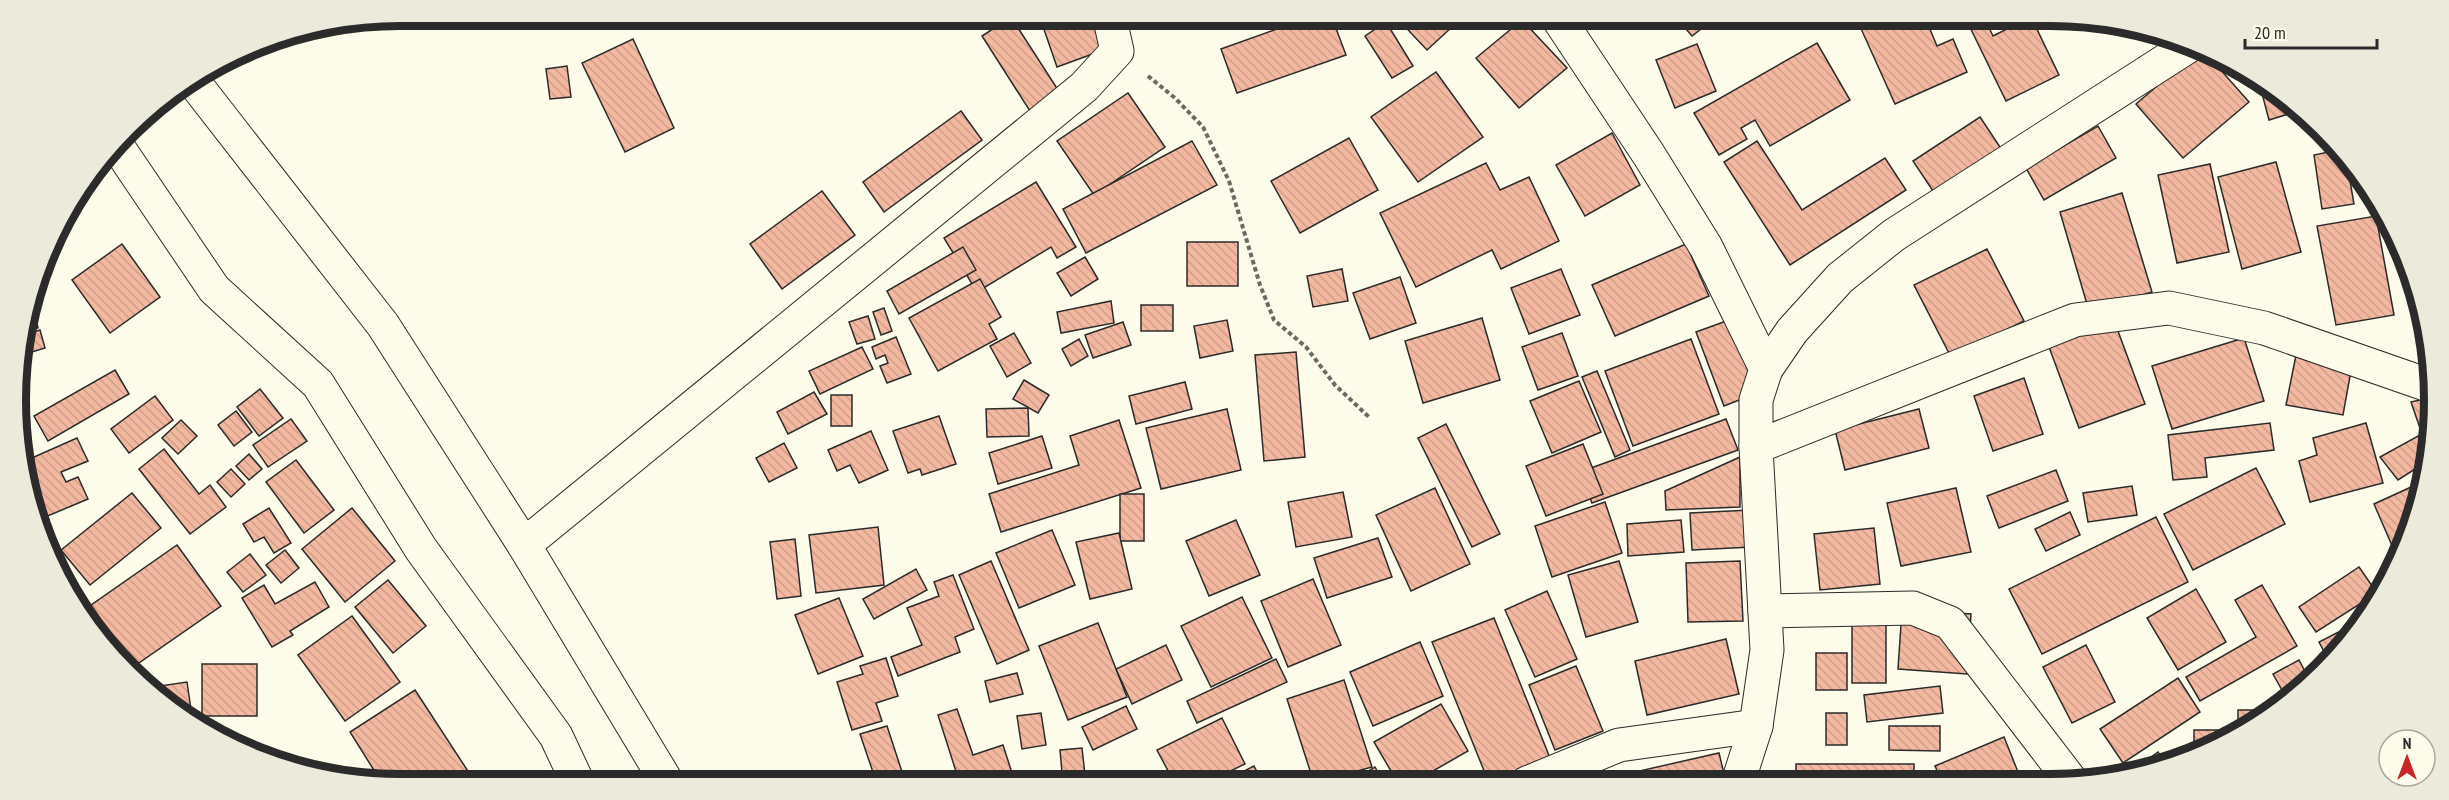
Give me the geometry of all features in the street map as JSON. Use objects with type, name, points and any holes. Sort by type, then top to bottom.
[{"type":"main road","points":[[524,544],[1084,87],[1117,51],[1111,26]]},
{"type":"main road","points":[[1563,26],[1649,155],[1706,247],[1766,369]]},
{"type":"main road","points":[[1741,774],[1756,726],[1767,650],[1756,447],[1756,400],[1766,369],[1791,331],[1840,278],[1894,235],[2182,50]]},
{"type":"main road","points":[[197,86],[383,326],[524,544],[662,774]]},
{"type":"main road","points":[[120,150],[214,289],[318,384],[421,549],[556,736],[574,774]]},
{"type":"main road","points":[[1756,447],[2075,320],[2169,308],[2264,328],[2423,383]]},
{"type":"main road","points":[[1765,611],[1913,608],[1950,623],[2066,774]]},
{"type":"main road","points":[[1549,774],[1618,745],[1756,726]]},
{"type":"path","points":[[1117,51],[1175,98],[1203,127],[1229,181],[1260,285],[1274,320],[1306,347],[1335,385],[1370,418]]},
{"type":"building","points":[[997,26],[1017,26],[1060,93],[1030,111],[982,36]]},
{"type":"building","points":[[1043,26],[1113,26],[1120,44],[1057,67]]},
{"type":"building","points":[[1285,26],[1335,26],[1346,55],[1237,93],[1221,49]]},
{"type":"building","points":[[1380,26],[1388,26],[1413,66],[1392,78],[1365,36]]},
{"type":"building","points":[[1404,26],[1453,26],[1427,50]]},
{"type":"building","points":[[1515,26],[1528,26],[1567,68],[1519,108],[1476,58]]},
{"type":"building","points":[[1683,26],[1705,26],[1692,36]]},
{"type":"building","points":[[1860,26],[1929,26],[1937,46],[1953,39],[1967,72],[1895,104]]},
{"type":"building","points":[[1969,26],[1988,26],[1993,36],[2013,26],[2035,26],[2059,75],[2006,101]]},
{"type":"building","points":[[633,39],[674,128],[625,152],[582,63]]},
{"type":"building","points":[[1817,43],[1850,100],[1770,146],[1755,120],[1741,128],[1747,139],[1719,155],[1694,113]]},
{"type":"building","points":[[1697,44],[1716,91],[1675,108],[1656,60]]},
{"type":"building","points":[[2194,55],[2216,64],[2249,102],[2183,158],[2136,104]]},
{"type":"building","points":[[567,66],[571,97],[550,99],[546,69]]},
{"type":"building","points":[[1436,72],[1483,137],[1418,182],[1371,117]]},
{"type":"building","points":[[2262,92],[2290,113],[2269,120]]},
{"type":"building","points":[[1128,93],[1165,147],[1094,195],[1057,141]]},
{"type":"building","points":[[961,111],[982,140],[884,212],[863,182]]},
{"type":"building","points":[[1980,117],[2002,150],[1935,194],[1913,161]]},
{"type":"building","points":[[2098,126],[2116,158],[2044,200],[2026,168]]},
{"type":"building","points":[[1612,133],[1640,185],[1585,216],[1556,165]]},
{"type":"building","points":[[1349,138],[1378,190],[1300,233],[1271,181]]},
{"type":"building","points":[[1192,141],[1217,185],[1086,253],[1063,209]]},
{"type":"building","points":[[1757,141],[1802,210],[1885,158],[1906,190],[1790,265],[1724,162]]},
{"type":"building","points":[[2331,153],[2349,177],[2354,204],[2322,209],[2314,155]]},
{"type":"building","points":[[2276,162],[2301,252],[2242,269],[2218,177]]},
{"type":"building","points":[[1486,163],[1500,190],[1529,177],[1559,241],[1501,269],[1492,250],[1416,287],[1380,213]]},
{"type":"building","points":[[2210,164],[2229,252],[2177,263],[2158,175]]},
{"type":"building","points":[[1036,182],[1076,247],[1057,258],[1051,247],[977,292],[944,238]]},
{"type":"building","points":[[822,191],[855,235],[782,289],[750,244]]},
{"type":"building","points":[[2122,193],[2152,292],[2089,311],[2060,212]]},
{"type":"building","points":[[2375,216],[2394,315],[2336,325],[2317,226]]},
{"type":"building","points":[[1187,242],[1238,242],[1238,286],[1187,286]]},
{"type":"building","points":[[122,244],[160,297],[110,333],[72,280]]},
{"type":"building","points":[[1686,244],[1709,296],[1615,336],[1592,285]]},
{"type":"building","points":[[963,247],[976,270],[899,314],[887,291]]},
{"type":"building","points":[[1987,249],[2024,321],[1951,357],[1914,285]]},
{"type":"building","points":[[1085,257],[1098,279],[1071,296],[1057,273]]},
{"type":"building","points":[[1342,269],[1348,301],[1313,307],[1307,276]]},
{"type":"building","points":[[1561,269],[1580,315],[1529,334],[1511,288]]},
{"type":"building","points":[[1400,277],[1416,323],[1370,339],[1353,293]]},
{"type":"building","points":[[980,279],[1001,317],[989,324],[997,339],[938,371],[909,318]]},
{"type":"building","points":[[1111,301],[1114,323],[1061,333],[1057,312]]},
{"type":"building","points":[[1141,305],[1173,305],[1173,331],[1141,331]]},
{"type":"building","points":[[884,308],[892,331],[881,335],[873,312]]},
{"type":"building","points":[[36,315],[38,328],[33,329]]},
{"type":"building","points":[[868,316],[875,339],[857,344],[849,322]]},
{"type":"building","points":[[1482,318],[1500,380],[1423,403],[1405,341]]},
{"type":"building","points":[[1227,320],[1233,351],[1200,358],[1194,326]]},
{"type":"building","points":[[1729,320],[1757,393],[1724,406],[1696,332]]},
{"type":"building","points":[[1123,322],[1131,345],[1093,358],[1085,335]]},
{"type":"building","points":[[2115,323],[2145,404],[2079,428],[2049,347]]},
{"type":"building","points":[[40,330],[45,348],[29,353],[29,351],[32,332]]},
{"type":"building","points":[[1014,333],[1031,363],[1007,377],[990,346]]},
{"type":"building","points":[[1562,333],[1578,376],[1538,390],[1522,347]]},
{"type":"building","points":[[896,337],[911,374],[887,383],[880,366],[888,363],[885,355],[876,359],[872,347]]},
{"type":"building","points":[[2244,338],[2264,401],[2172,429],[2152,366]]},
{"type":"building","points":[[1079,339],[1088,356],[1071,366],[1062,349]]},
{"type":"building","points":[[1691,339],[1719,414],[1633,446],[1605,371]]},
{"type":"building","points":[[862,347],[873,369],[820,394],[809,371]]},
{"type":"building","points":[[1296,352],[1305,457],[1264,461],[1255,355]]},
{"type":"building","points":[[2296,355],[2352,365],[2343,415],[2286,405]]},
{"type":"building","points":[[115,370],[129,394],[48,441],[34,416]]},
{"type":"building","points":[[1597,371],[1630,450],[1615,457],[1582,377]]},
{"type":"building","points":[[2024,378],[2043,434],[1993,451],[1974,396]]},
{"type":"building","points":[[1024,380],[1049,395],[1038,413],[1013,399]]},
{"type":"building","points":[[1579,381],[1601,432],[1552,453],[1530,401]]},
{"type":"building","points":[[1185,382],[1192,409],[1136,424],[1129,396]]},
{"type":"building","points":[[260,389],[283,418],[259,436],[237,407]]},
{"type":"building","points":[[814,392],[827,414],[788,434],[777,412]]},
{"type":"building","points":[[831,395],[852,395],[852,426],[831,426]]},
{"type":"building","points":[[155,396],[173,420],[129,453],[111,429]]},
{"type":"building","points":[[2424,399],[2422,434],[2411,402]]},
{"type":"building","points":[[1028,408],[1029,436],[987,437],[986,409]]},
{"type":"building","points":[[1227,409],[1241,470],[1161,489],[1146,428]]},
{"type":"building","points":[[1919,409],[1929,448],[1845,470],[1835,430]]},
{"type":"building","points":[[236,411],[252,432],[234,446],[218,425]]},
{"type":"building","points":[[939,416],[956,464],[922,475],[920,469],[908,473],[893,431]]},
{"type":"building","points":[[291,419],[307,441],[268,467],[253,445]]},
{"type":"building","points":[[1726,419],[1738,450],[1592,503],[1580,472]]},
{"type":"building","points":[[181,420],[197,436],[178,454],[162,438]]},
{"type":"building","points":[[1119,420],[1141,488],[1001,532],[989,494],[1079,465],[1070,436]]},
{"type":"building","points":[[2270,423],[2274,450],[2205,458],[2207,477],[2173,480],[2168,435]]},
{"type":"building","points":[[2366,423],[2383,483],[2310,502],[2299,461],[2317,455],[2313,438]]},
{"type":"building","points":[[1446,424],[1500,534],[1472,547],[1418,438]]},
{"type":"building","points":[[871,431],[888,470],[859,483],[850,465],[837,471],[828,450]]},
{"type":"building","points":[[2422,434],[2417,468],[2398,480],[2380,457]]},
{"type":"building","points":[[1042,436],[1052,468],[998,484],[989,453]]},
{"type":"building","points":[[77,438],[88,461],[61,472],[66,482],[78,477],[88,499],[44,517],[31,459]]},
{"type":"building","points":[[784,443],[797,468],[769,482],[756,458]]},
{"type":"building","points":[[1583,444],[1603,494],[1546,516],[1526,466]]},
{"type":"building","points":[[164,449],[199,494],[210,485],[226,507],[190,534],[139,469]]},
{"type":"building","points":[[249,454],[262,469],[249,480],[236,466]]},
{"type":"building","points":[[1740,457],[1740,507],[1666,510],[1665,491]]},
{"type":"building","points":[[296,460],[334,510],[304,533],[266,482]]},
{"type":"building","points":[[2256,468],[2285,524],[2193,570],[2164,514]]},
{"type":"building","points":[[231,469],[245,484],[231,497],[217,482]]},
{"type":"building","points":[[2056,470],[2068,501],[1999,528],[1987,496]]},
{"type":"building","points":[[2132,486],[2137,515],[2088,522],[2083,493]]},
{"type":"building","points":[[2413,486],[2404,520],[2393,548],[2374,504]]},
{"type":"building","points":[[1435,488],[1470,564],[1411,591],[1376,515]]},
{"type":"building","points":[[1956,488],[1971,552],[1901,566],[1887,503]]},
{"type":"building","points":[[1343,492],[1352,537],[1296,547],[1288,502]]},
{"type":"building","points":[[132,493],[161,528],[90,585],[61,550]]},
{"type":"building","points":[[1120,494],[1144,494],[1144,541],[1120,541]]},
{"type":"building","points":[[1605,502],[1622,553],[1552,577],[1535,526]]},
{"type":"building","points":[[269,508],[291,543],[274,553],[264,537],[254,542],[243,524]]},
{"type":"building","points":[[352,508],[395,561],[345,602],[302,549]]},
{"type":"building","points":[[1750,510],[1752,547],[1692,550],[1690,513]]},
{"type":"building","points":[[2070,512],[2080,535],[2046,551],[2035,529]]},
{"type":"building","points":[[2156,517],[2188,582],[2042,654],[2009,589]]},
{"type":"building","points":[[1236,520],[1260,575],[1209,596],[1186,541]]},
{"type":"building","points":[[1681,520],[1684,552],[1628,556],[1627,524]]},
{"type":"building","points":[[878,527],[884,585],[816,593],[809,535]]},
{"type":"building","points":[[1874,528],[1880,584],[1820,590],[1814,534]]},
{"type":"building","points":[[1052,530],[1075,585],[1019,608],[996,553]]},
{"type":"building","points":[[1119,533],[1132,589],[1090,599],[1076,542]]},
{"type":"building","points":[[1378,538],[1392,577],[1327,598],[1314,558]]},
{"type":"building","points":[[795,539],[801,596],[777,599],[770,542]]},
{"type":"building","points":[[177,545],[221,606],[135,665],[118,647],[88,607]]},
{"type":"building","points":[[285,550],[299,568],[281,583],[266,565]]},
{"type":"building","points":[[250,554],[266,575],[243,592],[227,572]]},
{"type":"building","points":[[991,561],[1029,650],[997,664],[959,575]]},
{"type":"building","points":[[1619,561],[1638,622],[1586,637],[1568,575]]},
{"type":"building","points":[[1740,561],[1743,621],[1688,622],[1686,563]]},
{"type":"building","points":[[2359,567],[2373,587],[2364,601],[2316,632],[2299,607]]},
{"type":"building","points":[[916,569],[927,590],[874,619],[863,599]]},
{"type":"building","points":[[953,575],[974,629],[955,637],[960,652],[898,676],[891,657],[922,645],[907,608],[939,596],[934,582]]},
{"type":"building","points":[[1313,579],[1341,645],[1288,667],[1261,601]]},
{"type":"building","points":[[388,580],[426,626],[393,653],[355,607]]},
{"type":"building","points":[[315,582],[329,607],[290,631],[293,635],[272,647],[242,598],[264,585],[275,604]]},
{"type":"building","points":[[2262,585],[2297,646],[2200,701],[2186,677],[2256,637],[2235,600]]},
{"type":"building","points":[[2196,589],[2226,642],[2178,670],[2147,618]]},
{"type":"building","points":[[1547,591],[1577,659],[1535,677],[1505,610]]},
{"type":"building","points":[[1242,597],[1272,658],[1211,687],[1181,626]]},
{"type":"building","points":[[839,598],[863,656],[818,674],[795,615]]},
{"type":"building","points":[[1902,610],[1971,614],[1967,674],[1898,669]]},
{"type":"building","points":[[352,616],[400,682],[345,721],[298,655]]},
{"type":"building","points":[[1494,618],[1554,768],[1539,774],[1485,774],[1432,642]]},
{"type":"building","points":[[1852,619],[1886,619],[1886,683],[1852,683]]},
{"type":"building","points":[[1098,623],[1127,697],[1068,720],[1039,646]]},
{"type":"building","points":[[2346,628],[2325,653],[2319,642]]},
{"type":"building","points":[[1726,639],[1739,694],[1647,715],[1635,661]]},
{"type":"building","points":[[1420,642],[1443,696],[1373,726],[1350,672]]},
{"type":"building","points":[[1166,645],[1182,680],[1132,704],[1116,669]]},
{"type":"building","points":[[2086,645],[2115,702],[2072,723],[2043,667]]},
{"type":"building","points":[[1816,653],[1847,653],[1847,690],[1816,690]]},
{"type":"building","points":[[886,658],[898,696],[876,703],[882,721],[852,730],[837,682],[863,674],[860,666]]},
{"type":"building","points":[[1276,659],[1287,682],[1197,723],[1187,701]]},
{"type":"building","points":[[2299,660],[2306,673],[2283,692],[2273,674]]},
{"type":"building","points":[[202,664],[257,664],[257,716],[202,716]]},
{"type":"building","points":[[1576,666],[1603,731],[1555,750],[1529,685]]},
{"type":"building","points":[[1017,673],[1023,694],[990,702],[985,681]]},
{"type":"building","points":[[2178,678],[2200,712],[2123,763],[2100,729]]},
{"type":"building","points":[[1344,680],[1372,767],[1347,774],[1311,774],[1287,699]]},
{"type":"building","points":[[187,682],[191,710],[172,697],[158,686]]},
{"type":"building","points":[[1940,686],[1943,713],[1867,722],[1864,695]]},
{"type":"building","points":[[415,690],[470,774],[376,774],[350,732]]},
{"type":"building","points":[[1441,704],[1468,751],[1428,774],[1393,774],[1374,742]]},
{"type":"building","points":[[1126,706],[1137,729],[1093,750],[1082,727]]},
{"type":"building","points":[[957,709],[973,755],[1003,745],[1012,773],[957,774],[938,715]]},
{"type":"building","points":[[2238,710],[2258,710],[2257,711],[2238,723]]},
{"type":"building","points":[[1041,713],[1046,745],[1022,749],[1017,716]]},
{"type":"building","points":[[1826,713],[1847,713],[1847,745],[1826,745]]},
{"type":"building","points":[[1222,718],[1245,764],[1224,774],[1170,774],[1157,750]]},
{"type":"building","points":[[887,726],[903,774],[874,774],[860,734]]},
{"type":"building","points":[[1889,726],[1940,726],[1940,751],[1889,750]]},
{"type":"building","points":[[2194,730],[2226,730],[2215,736],[2194,745]]},
{"type":"building","points":[[2004,737],[2019,774],[1938,774],[1935,766]]},
{"type":"building","points":[[1082,748],[1085,774],[1062,774],[1060,750]]},
{"type":"building","points":[[2158,752],[2162,757],[2146,762],[2144,763]]},
{"type":"building","points":[[1719,753],[1724,774],[1635,774],[1635,772]]},
{"type":"building","points":[[1796,764],[1914,764],[1914,774],[1796,774]]},
{"type":"building","points":[[1254,766],[1258,774],[1238,774]]},
{"type":"building","points":[[1375,767],[1379,774],[1363,774]]}]
